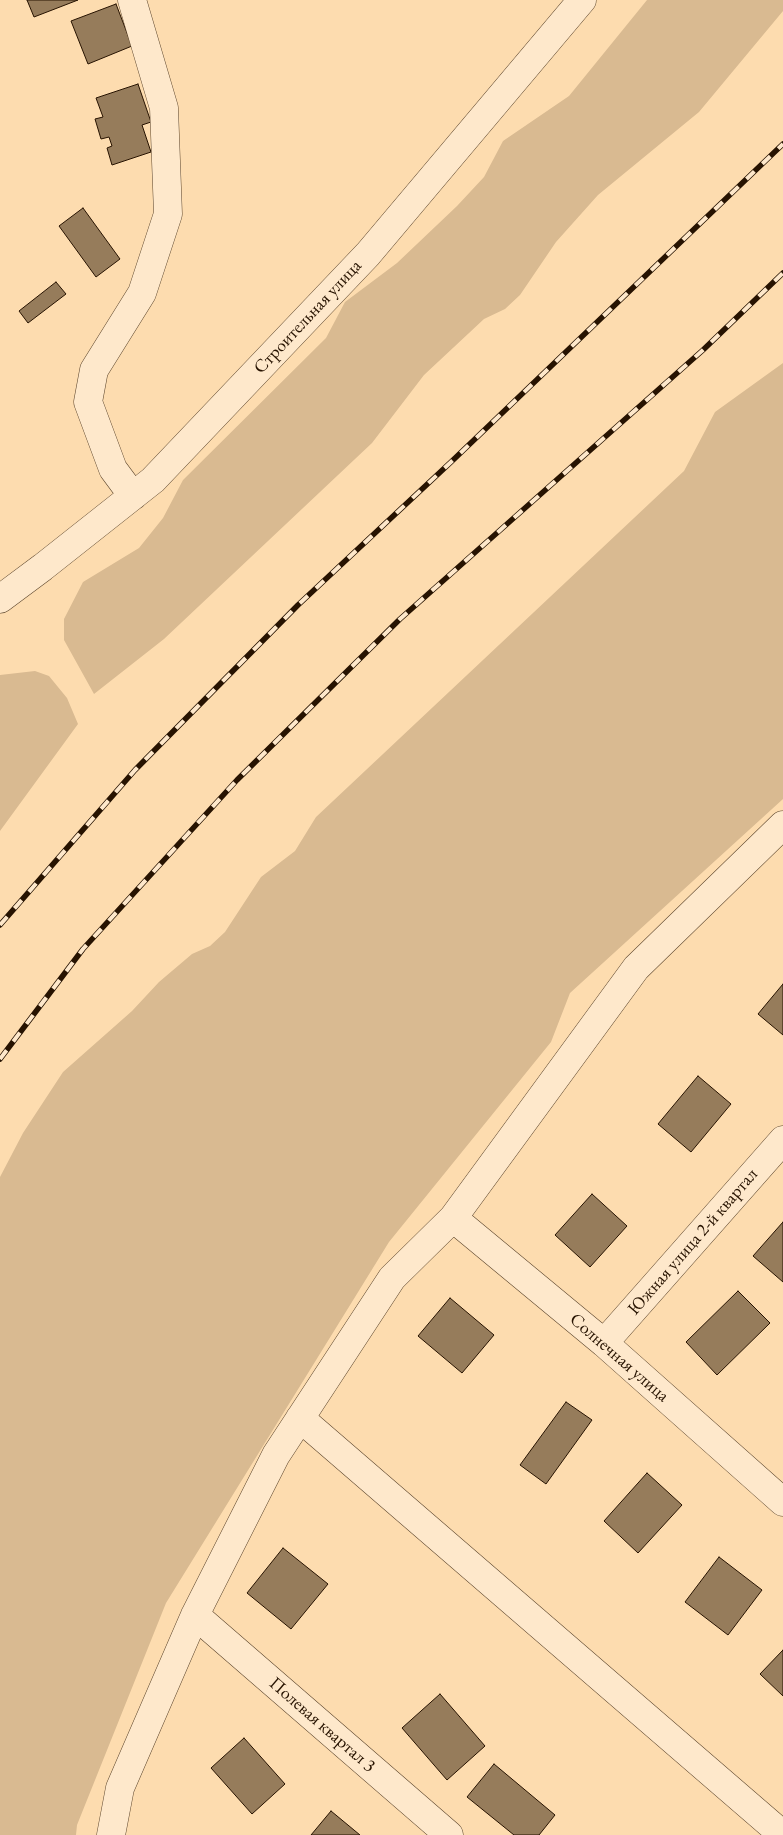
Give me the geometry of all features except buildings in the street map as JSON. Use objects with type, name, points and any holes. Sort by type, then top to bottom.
[{"type":"street","points":[[132,0],[164,108],[168,214],[142,293],[94,370],[88,402],[113,469],[133,496]]},
{"type":"street","name":"Строительная улица","points":[[0,599],[154,480],[368,254],[582,0]]},
{"type":"street","points":[[111,1835],[120,1788],[195,1615],[276,1455],[392,1278],[453,1218],[636,968],[783,825]]},
{"type":"street","name":"Южная улица 2-й квартал","points":[[604,1343],[783,1140]]},
{"type":"street","name":"Солнечная улица","points":[[453,1218],[604,1343],[783,1502]]},
{"type":"street","points":[[300,1418],[783,1835]]},
{"type":"street","name":"Полевая квартал 3","points":[[195,1615],[449,1835]]},
{"type":"shaded area","points":[[647,0],[783,0],[783,11],[699,112],[598,195],[556,242],[520,295],[505,309],[484,319],[424,375],[372,443],[164,639],[94,694],[64,640],[64,619],[83,582],[139,548],[163,518],[183,480],[326,338],[345,302],[397,263],[457,206],[484,177],[503,141],[569,96]]},
{"type":"shaded area","points":[[783,363],[783,799],[570,993],[551,1042],[389,1242],[166,1603],[77,1825],[76,1835],[0,1835],[0,1177],[23,1133],[63,1072],[132,1011],[159,982],[192,954],[210,946],[225,932],[261,877],[295,851],[316,817],[684,471],[715,412]]},
{"type":"shaded area","points":[[35,671],[49,676],[67,698],[78,724],[0,831],[0,675]]},
{"type":"railway","points":[[0,925],[135,770],[298,605],[451,462],[783,144]]},
{"type":"railway","points":[[0,1059],[83,949],[237,780],[400,619],[703,350],[783,273]]}]
